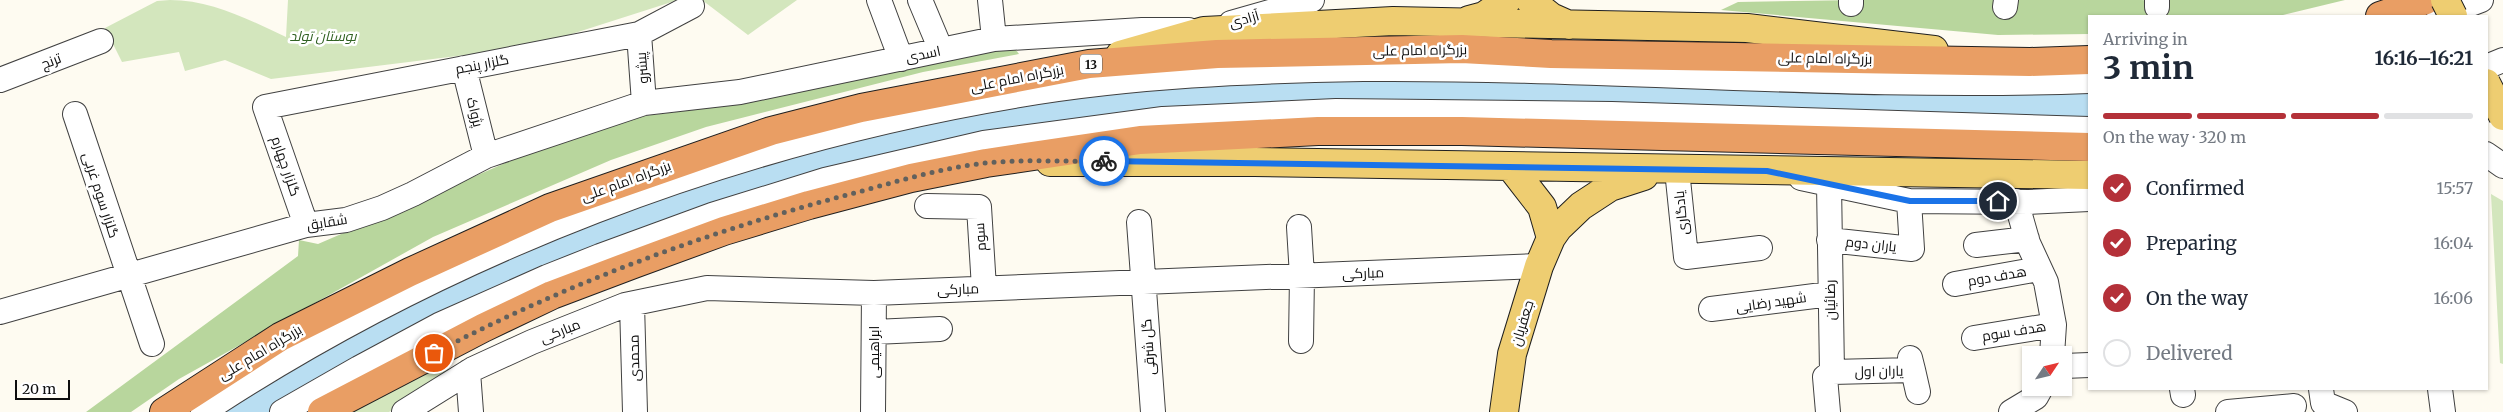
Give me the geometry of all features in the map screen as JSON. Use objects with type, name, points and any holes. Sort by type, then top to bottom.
[{"type":"highway","points":[[2383,15],[2426,0]]},
{"type":"highway","name":"بزرگراه امام علی","points":[[164,412],[280,337],[410,272],[550,208],[771,131],[861,108],[1089,64],[1218,54],[1462,49],[1551,54],[2030,62],[2088,60]]},
{"type":"highway","points":[[2488,88],[2503,82]]},
{"type":"highway","points":[[322,412],[535,303],[634,264],[724,231],[809,205],[911,178],[986,163],[1140,140],[1318,131],[1462,131],[2088,147]]},
{"type":"main road","points":[[1465,22],[1484,16],[1507,0]]},
{"type":"main road","points":[[1530,0],[1551,17],[1571,26]]},
{"type":"main road","points":[[2445,0],[2452,15]]},
{"type":"main road","points":[[1089,64],[1204,31],[1393,21],[1747,28],[2030,62]]},
{"type":"main road","points":[[2488,87],[2503,116]]},
{"type":"main road","points":[[986,163],[1207,162],[1677,170],[2088,174]]},
{"type":"main road","points":[[1512,167],[1542,207],[1551,238]]},
{"type":"main road","name":"جعفریان","points":[[1504,412],[1512,354],[1539,266],[1551,238],[1558,228],[1581,206],[1610,187],[1630,180],[1677,170]]},
{"type":"street","points":[[879,0],[901,59]]},
{"type":"street","points":[[920,0],[941,50]]},
{"type":"street","points":[[990,0],[994,39]]},
{"type":"street","name":"آزادی","points":[[1204,31],[1312,0]]},
{"type":"street","points":[[2441,15],[2481,0]]},
{"type":"street","name":"گلزار پنجم","points":[[266,107],[639,34],[692,6]]},
{"type":"street","name":"اسدی","points":[[644,103],[740,92],[994,39],[1142,30],[1204,31]]},
{"type":"street","name":"پیشرو","points":[[639,34],[644,103]]},
{"type":"street","name":"ترنج","points":[[0,80],[101,41]]},
{"type":"street","points":[[2488,66],[2503,60]]},
{"type":"street","name":"پژواک","points":[[464,68],[486,156]]},
{"type":"street","points":[[203,412],[279,363],[440,278],[534,236],[618,203],[708,172],[841,134],[1025,94],[1182,77],[1364,69],[1905,82],[2088,80]]},
{"type":"street","name":"شقایق","points":[[0,312],[306,225],[346,220],[382,208],[413,194],[486,156],[644,103]]},
{"type":"street","name":"گلزار چهارم","points":[[266,107],[306,225]]},
{"type":"street","points":[[282,412],[439,325],[547,277],[647,238],[825,180],[984,143],[1163,120],[1336,112],[1612,114],[2088,129]]},
{"type":"street","name":"گلزار سوم غربی","points":[[75,114],[152,344]]},
{"type":"street","points":[[2488,155],[2503,166]]},
{"type":"street","name":"یادگاری","points":[[1677,170],[1686,257],[1760,248]]},
{"type":"street","points":[[1767,171],[1910,201],[2088,199]]},
{"type":"street","name":"رضائیان","points":[[1828,412],[1825,377],[1832,372],[1829,184]]},
{"type":"street","name":"یاران دوم","points":[[1829,240],[1912,248],[1910,201]]},
{"type":"street","points":[[2016,201],[2027,239],[2046,282],[2054,325],[2053,346]]},
{"type":"street","name":"سوم","points":[[927,206],[978,207],[984,288]]},
{"type":"street","name":"گل شرقی","points":[[1139,222],[1153,412]]},
{"type":"street","points":[[1299,227],[1302,276],[1301,341]]},
{"type":"street","points":[[1976,245],[2027,239]]},
{"type":"street","name":"مبارکی","points":[[404,412],[468,372],[532,342],[632,304],[707,288],[874,292],[1539,266]]},
{"type":"street","name":"هدف دوم","points":[[1954,284],[2040,268]]},
{"type":"street","name":"ابراهیمی","points":[[873,412],[874,292]]},
{"type":"street","name":"شهید رضایی","points":[[1711,309],[1830,294]]},
{"type":"street","name":"محمدی","points":[[632,304],[635,412]]},
{"type":"street","name":"هدف سوم","points":[[1974,338],[2054,325]]},
{"type":"street","points":[[874,332],[940,329]]},
{"type":"street","points":[[2072,366],[2088,365]]},
{"type":"street","points":[[468,372],[471,412]]},
{"type":"street","name":"یاران اول","points":[[1832,372],[1914,373]]},
{"type":"street","points":[[2440,390],[2442,412]]},
{"type":"street","points":[[2011,412],[2037,396]]},
{"type":"street","points":[[2322,396],[2344,412]]},
{"type":"street","points":[[2228,412],[2294,406]]},
{"type":"green space","name":"بوستان تولد","points":[[170,0],[200,3],[215,7],[286,37],[288,0],[678,0],[531,47],[271,79],[225,60],[185,71],[179,52],[122,62],[105,28],[157,1]]},
{"type":"green space","points":[[702,0],[797,0],[748,35]]},
{"type":"green space","points":[[2142,0],[2166,3],[2166,0],[2345,0],[2283,15],[2088,15],[2088,34],[1998,35],[1721,10],[1738,2]]},
{"type":"green space","points":[[1013,46],[1019,54],[923,72],[706,127],[611,160],[433,237],[179,379],[131,412],[86,412],[298,256],[299,240],[318,244],[524,155],[644,116],[692,110]]},
{"type":"green space","points":[[2491,194],[2503,201],[2503,364],[2500,363]]},
{"type":"green space","points":[[443,359],[451,374],[389,412],[344,412]]},
{"type":"waterway","points":[[239,412],[348,349],[485,281],[555,250],[627,222],[810,164],[937,131],[998,118],[1060,108],[1141,99],[1292,93],[1568,95],[2088,105]]},
{"type":"way so far","points":[[434,353],[552,295],[724,231],[809,205],[911,178],[986,163],[1104,161]]},
{"type":"route","points":[[1104,161],[1767,171],[1910,201],[1998,201]]}]
